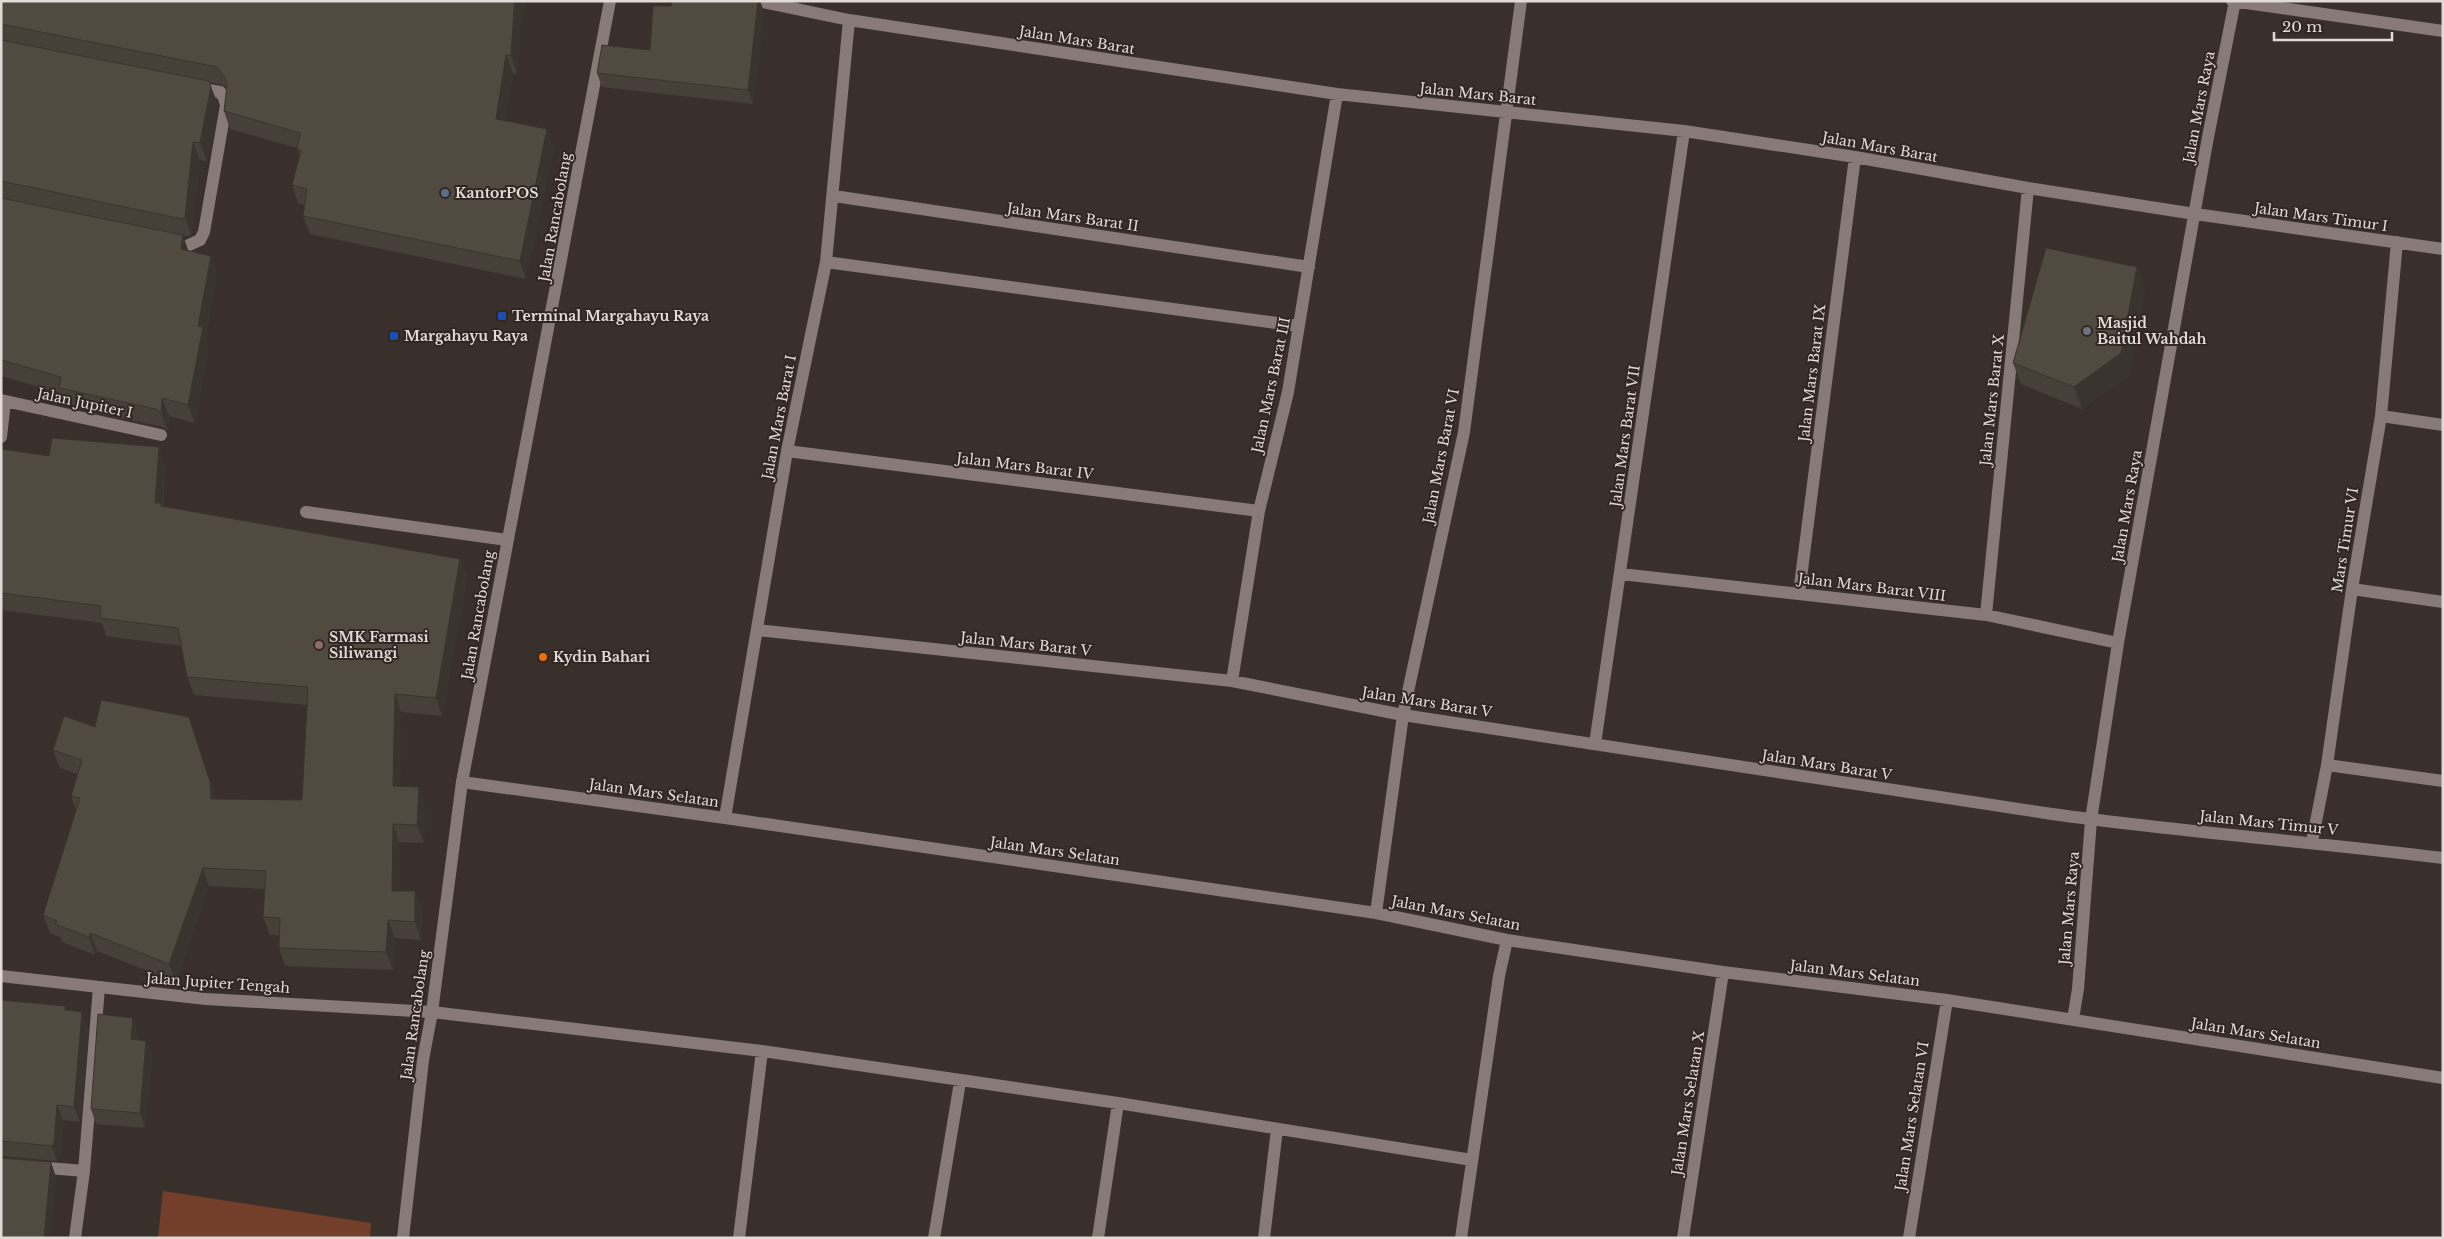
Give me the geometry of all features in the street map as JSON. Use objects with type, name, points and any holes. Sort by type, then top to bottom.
[{"type":"street","name":"Jalan Rancabolang","points":[[403,1238],[423,1060],[432,1012],[462,782],[610,1]]},
{"type":"street","name":"Jalan Mars Barat","points":[[758,1],[849,20],[1337,94],[1684,131],[1855,157],[2028,188],[2195,214]]},
{"type":"street","name":"Jalan Mars Barat VI","points":[[1376,913],[1403,715],[1464,432],[1521,1]]},
{"type":"street","points":[[2234,1],[2443,31]]},
{"type":"street","name":"Jalan Mars Raya","points":[[2073,1020],[2091,820],[2118,642],[2234,1]]},
{"type":"street","name":"Jalan Mars Barat I","points":[[725,818],[787,450],[826,262],[834,196],[849,20]]},
{"type":"street","points":[[182,85],[220,92],[226,105],[204,232],[200,240],[185,244]]},
{"type":"street","name":"Jalan Mars Barat III","points":[[1232,682],[1259,511],[1288,392],[1337,94]]},
{"type":"street","name":"Jalan Mars Barat VII","points":[[1595,744],[1606,656],[1621,574],[1684,131]]},
{"type":"street","name":"Jalan Mars Barat IX","points":[[1799,593],[1855,157]]},
{"type":"street","name":"Jalan Mars Barat X","points":[[1986,615],[2028,188]]},
{"type":"street","name":"Jalan Mars Barat II","points":[[834,196],[1309,267]]},
{"type":"street","name":"Jalan Mars Timur I","points":[[2195,214],[2443,249]]},
{"type":"street","name":"Mars Timur VI","points":[[2312,842],[2327,764],[2352,589],[2381,416],[2397,242]]},
{"type":"street","points":[[826,262],[1299,326]]},
{"type":"street","points":[[1,437],[3,401]]},
{"type":"street","name":"Jalan Jupiter I","points":[[3,401],[162,435]]},
{"type":"street","points":[[2381,416],[2443,425]]},
{"type":"street","name":"Jalan Mars Barat IV","points":[[787,450],[1259,511]]},
{"type":"street","points":[[306,512],[507,540]]},
{"type":"street","name":"Jalan Mars Barat VIII","points":[[1621,574],[1986,615],[2118,642]]},
{"type":"street","points":[[2352,589],[2443,602]]},
{"type":"street","name":"Jalan Mars Barat V","points":[[756,630],[1232,682],[1403,715],[2091,820]]},
{"type":"street","points":[[2327,764],[2443,782]]},
{"type":"street","name":"Jalan Mars Selatan","points":[[462,782],[725,818],[1376,913],[1507,940],[1723,972],[1947,1000],[2443,1078]]},
{"type":"street","name":"Jalan Mars Timur V","points":[[2091,820],[2312,842],[2443,858]]},
{"type":"street","points":[[1461,1238],[1499,976],[1507,940]]},
{"type":"street","name":"Jalan Mars Selatan X","points":[[1683,1238],[1723,972]]},
{"type":"street","name":"Jalan Jupiter Tengah","points":[[1,976],[206,999],[432,1012],[762,1051],[960,1082],[1118,1103],[1472,1160]]},
{"type":"street","points":[[75,1238],[84,1171],[99,987]]},
{"type":"street","name":"Jalan Mars Selatan VI","points":[[1913,1237],[1947,1000]]},
{"type":"street","points":[[739,1238],[762,1051]]},
{"type":"street","points":[[934,1238],[960,1082]]},
{"type":"street","points":[[1098,1238],[1118,1103]]},
{"type":"street","points":[[1264,1238],[1277,1129]]},
{"type":"street","points":[[1,1164],[84,1171]]},
{"type":"shaded area","points":[[163,1191],[371,1223],[370,1238],[158,1238]]},
{"type":"building","points":[[1,1],[515,1],[511,56],[506,55],[496,119],[547,129],[520,261],[303,216],[307,189],[292,185],[301,150],[297,149],[300,133],[224,111],[227,85],[224,76],[217,67],[1,24]]},
{"type":"building","points":[[672,1],[758,1],[748,90],[597,73],[602,45],[650,50],[653,6],[671,6]]},
{"type":"building","points":[[1,40],[209,81],[211,87],[200,143],[193,142],[185,217],[182,219],[1,181]]},
{"type":"building","points":[[1,198],[183,235],[181,249],[211,256],[198,326],[203,327],[188,405],[162,398],[161,413],[156,409],[59,388],[61,377],[1,360]]},
{"type":"building","name":"Masjid Baitul Wahdah","points":[[2046,248],[2137,267],[2121,353],[2074,387],[2013,363]]},
{"type":"building","points":[[52,438],[159,447],[155,503],[161,503],[161,506],[460,559],[436,698],[395,694],[393,786],[419,787],[417,825],[393,824],[392,891],[415,891],[415,922],[388,920],[386,952],[279,948],[280,918],[263,917],[266,871],[203,868],[169,964],[90,933],[89,937],[55,924],[57,921],[43,915],[80,798],[71,796],[82,760],[53,750],[64,716],[95,727],[101,700],[189,717],[210,782],[211,799],[302,800],[308,687],[187,677],[178,628],[100,618],[101,606],[1,593],[1,449],[49,456]]},
{"type":"building","points":[[1,1000],[65,1006],[65,1010],[82,1012],[74,1107],[57,1105],[54,1143],[52,1146],[1,1141]]},
{"type":"building","points":[[98,1014],[133,1018],[131,1039],[146,1041],[140,1113],[91,1109]]},
{"type":"building","points":[[1,1158],[51,1162],[44,1238],[1,1238]]},
{"type":"place","name":"KantorPOS","points":[[445,193]]},
{"type":"place","name":"Terminal Margahayu Raya","points":[[502,316]]},
{"type":"place","name":"Masjid Baitul Wahdah","points":[[2087,331]]},
{"type":"place","name":"Margahayu Raya","points":[[394,336]]},
{"type":"place","name":"SMK Farmasi Siliwangi","points":[[319,645]]},
{"type":"place","name":"Kydin Bahari","points":[[543,657]]}]
